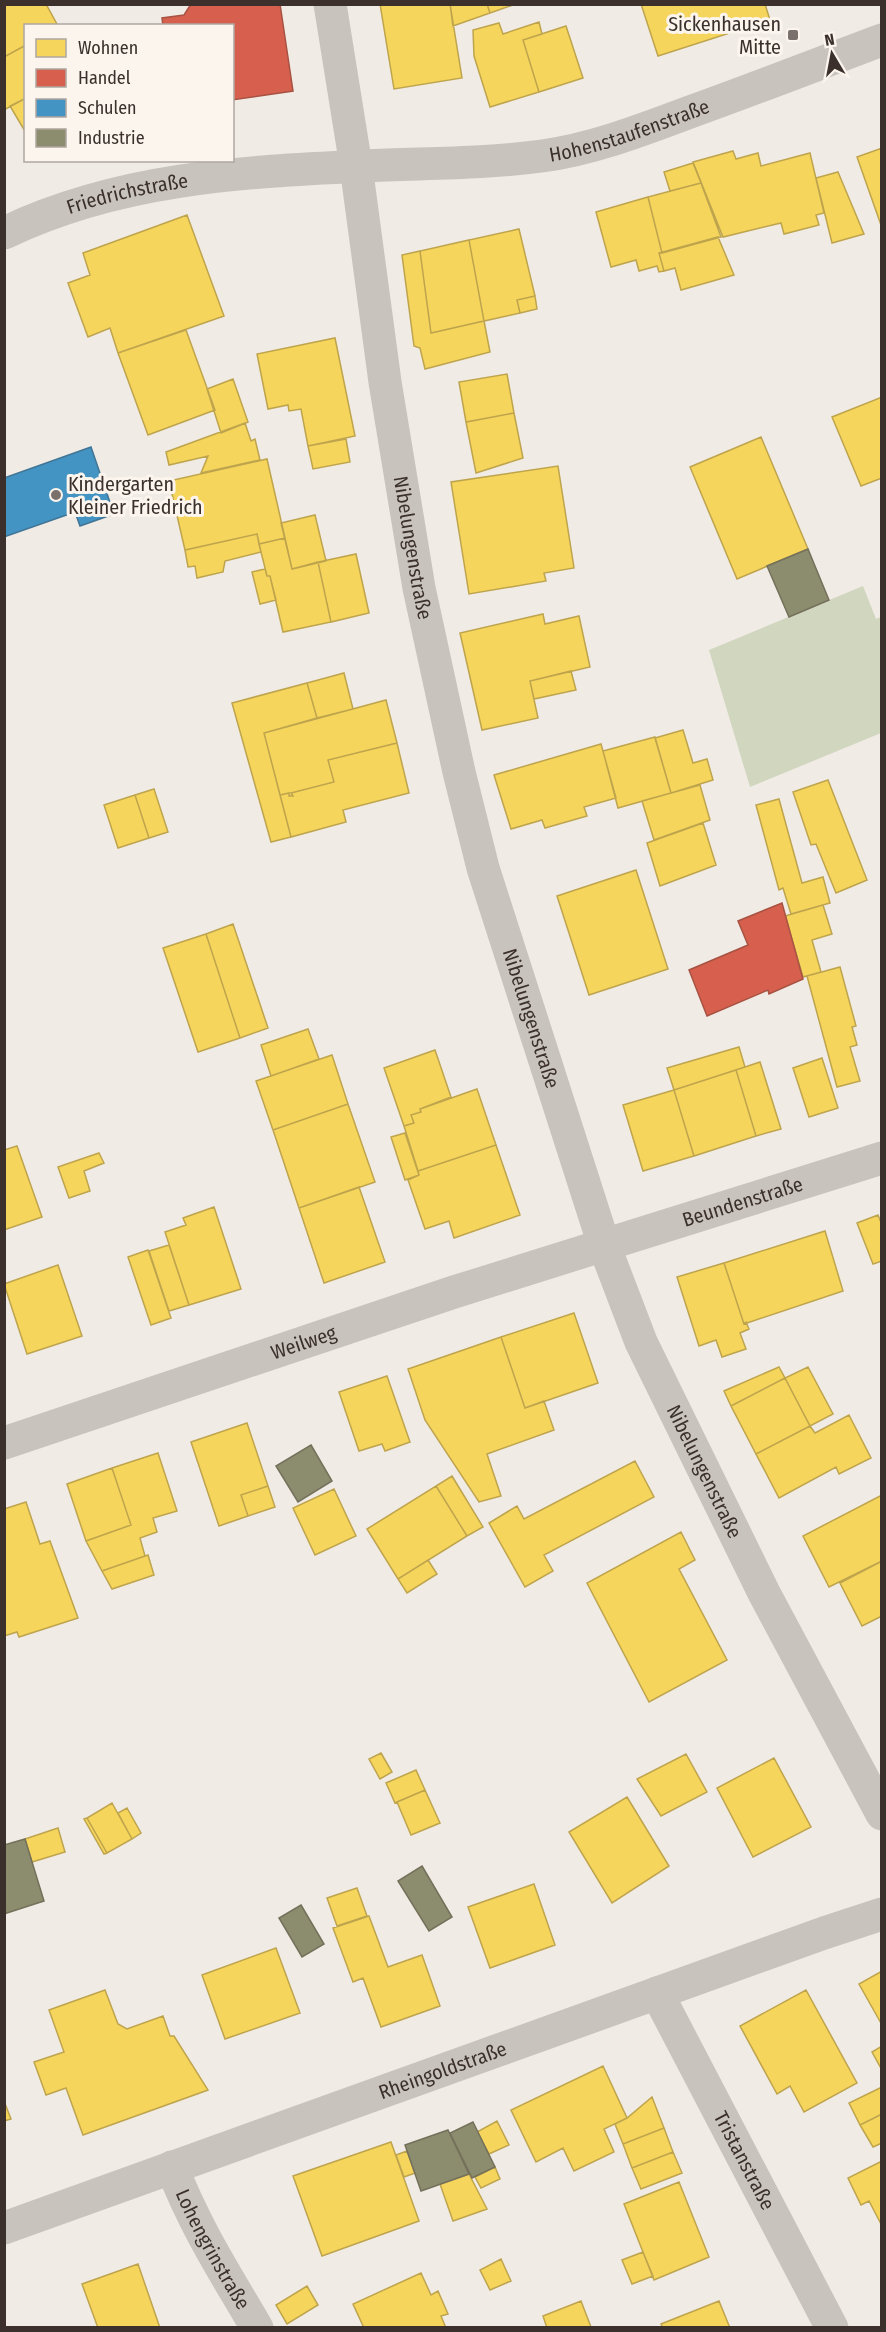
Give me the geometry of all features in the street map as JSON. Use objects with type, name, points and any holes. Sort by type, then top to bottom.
[{"type":"street","name":"Nibelungenstraße","points":[[330,4],[360,166],[374,308],[399,474],[422,599],[459,772],[483,868],[604,1245],[641,1342],[764,1593],[882,1814]]},
{"type":"street","name":"Hohenstaufenstraße","points":[[360,166],[485,161],[579,150],[661,123],[882,40]]},
{"type":"street","name":"Friedrichstraße","points":[[4,233],[26,223],[120,191],[242,172],[360,166]]},
{"type":"street","name":"Beundenstraße","points":[[604,1245],[882,1158]]},
{"type":"street","name":"Weilweg","points":[[4,1443],[454,1292],[604,1245]]},
{"type":"street","name":"Rheingoldstraße","points":[[4,2228],[882,1914]]},
{"type":"street","name":"Tristanstraße","points":[[657,1993],[832,2328]]},
{"type":"street","name":"Lohengrinstraße","points":[[172,2167],[202,2236],[257,2328]]},
{"type":"green space","points":[[863,586],[876,619],[881,617],[881,733],[750,787],[709,650]]},
{"type":"building: Wohnen","points":[[4,4],[46,4],[57,24],[24,24],[24,46],[4,57]]},
{"type":"building: Wohnen","points":[[380,4],[450,4],[462,78],[394,89]]},
{"type":"building: Wohnen","points":[[450,4],[487,4],[490,13],[453,26]]},
{"type":"building: Wohnen","points":[[487,4],[516,4],[490,13]]},
{"type":"building: Wohnen","points":[[641,4],[765,4],[770,20],[658,56]]},
{"type":"building: Wohnen","points":[[539,22],[542,34],[523,40],[539,92],[490,107],[474,56],[473,30],[499,23],[503,34]]},
{"type":"building: Wohnen","points":[[566,26],[583,78],[539,92],[523,40]]},
{"type":"building: Wohnen","points":[[24,46],[24,99],[4,110],[4,57]]},
{"type":"building: Wohnen","points":[[24,99],[24,130],[10,106]]},
{"type":"building: Wohnen","points":[[882,148],[882,225],[881,225],[857,157]]},
{"type":"building: Wohnen","points":[[733,151],[736,159],[758,153],[761,166],[810,153],[824,213],[816,215],[819,225],[784,234],[781,223],[723,237],[693,162]]},
{"type":"building: Wohnen","points":[[693,163],[701,183],[670,191],[664,172]]},
{"type":"building: Wohnen","points":[[838,172],[864,234],[832,243],[816,178]]},
{"type":"building: Wohnen","points":[[701,183],[721,237],[662,253],[648,197]]},
{"type":"building: Wohnen","points":[[648,197],[662,253],[659,253],[664,271],[659,272],[657,266],[639,271],[636,260],[611,267],[596,212]]},
{"type":"building: Wohnen","points":[[187,215],[224,316],[118,353],[110,328],[88,337],[68,283],[90,275],[83,253]]},
{"type":"building: Wohnen","points":[[519,229],[535,296],[517,300],[520,313],[484,321],[469,240]]},
{"type":"building: Wohnen","points":[[718,237],[734,275],[681,290],[675,268],[664,271],[659,253]]},
{"type":"building: Wohnen","points":[[469,240],[484,321],[431,333],[420,251]]},
{"type":"building: Wohnen","points":[[420,251],[431,333],[484,321],[490,352],[425,369],[420,348],[414,346],[402,255]]},
{"type":"building: Wohnen","points":[[535,296],[537,309],[520,313],[517,300]]},
{"type":"building: Wohnen","points":[[186,330],[215,410],[148,435],[118,353]]},
{"type":"building: Wohnen","points":[[335,338],[355,436],[308,446],[301,409],[289,411],[288,405],[268,409],[257,354]]},
{"type":"building: Wohnen","points":[[507,374],[514,413],[466,422],[459,382]]},
{"type":"building: Wohnen","points":[[233,379],[248,422],[221,433],[207,389]]},
{"type":"building: Wohnen","points":[[882,397],[882,478],[861,486],[832,417]]},
{"type":"building: Wohnen","points":[[514,413],[523,458],[476,473],[466,422]]},
{"type":"building: Wohnen","points":[[245,423],[251,441],[255,439],[260,460],[201,473],[208,456],[169,465],[166,452]]},
{"type":"building: Wohnen","points":[[761,437],[808,549],[737,579],[690,467]]},
{"type":"building: Wohnen","points":[[346,439],[350,462],[313,469],[308,446]]},
{"type":"building: Wohnen","points":[[267,459],[285,538],[259,544],[257,534],[185,550],[169,481]]},
{"type":"building: Wohnen","points":[[558,466],[574,568],[544,573],[546,581],[469,594],[451,482]]},
{"type":"building: Wohnen","points":[[315,515],[326,561],[292,569],[281,523]]},
{"type":"building: Wohnen","points":[[257,534],[261,552],[225,561],[223,572],[197,578],[195,566],[188,567],[185,550]]},
{"type":"building: Wohnen","points":[[285,538],[292,569],[318,562],[331,622],[283,632],[270,576],[267,576],[259,544]]},
{"type":"building: Wohnen","points":[[356,554],[369,613],[331,622],[318,562]]},
{"type":"building: Wohnen","points":[[265,569],[267,576],[270,576],[276,600],[260,604],[252,572]]},
{"type":"building: Wohnen","points":[[543,614],[545,624],[579,616],[590,667],[530,681],[538,718],[482,730],[460,633]]},
{"type":"building: Wohnen","points":[[571,671],[576,690],[534,699],[530,681]]},
{"type":"building: Wohnen","points":[[344,673],[353,709],[317,718],[307,683]]},
{"type":"building: Wohnen","points":[[307,683],[317,718],[264,733],[291,837],[271,842],[232,703]]},
{"type":"building: Wohnen","points":[[386,700],[397,743],[328,760],[334,782],[291,793],[293,796],[289,796],[289,793],[280,795],[264,733]]},
{"type":"building: Wohnen","points":[[683,730],[693,763],[707,759],[713,780],[671,793],[655,738]]},
{"type":"building: Wohnen","points":[[655,737],[671,793],[618,808],[603,751]]},
{"type":"building: Wohnen","points":[[397,743],[409,793],[343,810],[346,822],[291,837],[280,795],[289,793],[289,796],[293,796],[291,793],[334,782],[328,760]]},
{"type":"building: Wohnen","points":[[601,744],[616,798],[584,807],[587,816],[545,828],[542,820],[511,829],[494,775]]},
{"type":"building: Wohnen","points":[[828,780],[867,880],[836,893],[816,844],[811,845],[793,792]]},
{"type":"building: Wohnen","points":[[700,785],[710,820],[654,840],[642,801]]},
{"type":"building: Wohnen","points":[[154,789],[168,832],[149,838],[135,795]]},
{"type":"building: Wohnen","points":[[135,795],[149,838],[118,848],[104,805]]},
{"type":"building: Wohnen","points":[[779,799],[802,883],[823,877],[830,903],[791,914],[783,888],[779,890],[756,805]]},
{"type":"building: Wohnen","points":[[703,823],[716,865],[660,886],[647,843]]},
{"type":"building: Wohnen","points":[[636,870],[668,969],[589,995],[557,896]]},
{"type":"building: Wohnen","points":[[823,905],[832,934],[812,940],[821,972],[803,977],[785,916]]},
{"type":"building: Wohnen","points":[[233,924],[268,1028],[240,1038],[206,934]]},
{"type":"building: Wohnen","points":[[206,934],[240,1038],[198,1052],[163,948]]},
{"type":"building: Wohnen","points":[[840,967],[856,1026],[852,1027],[857,1045],[850,1047],[860,1081],[837,1087],[807,976]]},
{"type":"building: Wohnen","points":[[308,1029],[319,1059],[271,1076],[261,1045]]},
{"type":"building: Wohnen","points":[[739,1047],[745,1067],[674,1090],[667,1068]]},
{"type":"building: Wohnen","points":[[435,1050],[451,1097],[420,1109],[421,1112],[411,1115],[414,1123],[404,1126],[384,1068]]},
{"type":"building: Wohnen","points":[[332,1055],[348,1104],[273,1130],[256,1081]]},
{"type":"building: Wohnen","points":[[822,1058],[838,1108],[809,1117],[793,1068]]},
{"type":"building: Wohnen","points":[[760,1062],[781,1129],[756,1136],[736,1070]]},
{"type":"building: Wohnen","points":[[736,1070],[756,1136],[694,1156],[674,1090]]},
{"type":"building: Wohnen","points":[[477,1089],[496,1145],[418,1171],[404,1126],[414,1123],[411,1115],[421,1112],[420,1109]]},
{"type":"building: Wohnen","points":[[674,1090],[694,1156],[643,1171],[623,1105]]},
{"type":"building: Wohnen","points":[[348,1104],[375,1182],[299,1208],[273,1130]]},
{"type":"building: Wohnen","points":[[405,1133],[419,1175],[405,1180],[391,1137]]},
{"type":"building: Wohnen","points":[[496,1145],[520,1215],[454,1238],[449,1221],[425,1229],[408,1180],[419,1175],[418,1171]]},
{"type":"building: Wohnen","points":[[17,1146],[42,1217],[4,1230],[4,1150]]},
{"type":"building: Wohnen","points":[[99,1153],[104,1163],[84,1171],[90,1191],[69,1198],[58,1167]]},
{"type":"building: Wohnen","points":[[359,1187],[385,1262],[324,1283],[299,1208]]},
{"type":"building: Wohnen","points":[[214,1207],[241,1289],[189,1305],[165,1232],[186,1225],[183,1218]]},
{"type":"building: Wohnen","points":[[878,1215],[882,1225],[882,1261],[873,1264],[857,1223]]},
{"type":"building: Wohnen","points":[[825,1231],[843,1291],[744,1324],[724,1263]]},
{"type":"building: Wohnen","points":[[169,1245],[189,1305],[169,1311],[149,1251]]},
{"type":"building: Wohnen","points":[[148,1250],[171,1318],[151,1325],[128,1257]]},
{"type":"building: Wohnen","points":[[724,1263],[744,1324],[746,1322],[749,1329],[740,1333],[746,1349],[722,1357],[716,1340],[699,1346],[677,1277]]},
{"type":"building: Wohnen","points":[[58,1265],[82,1336],[27,1354],[4,1284]]},
{"type":"building: Wohnen","points":[[574,1313],[598,1383],[525,1408],[501,1337]]},
{"type":"building: Wohnen","points":[[501,1337],[525,1408],[544,1401],[554,1430],[487,1454],[501,1496],[479,1502],[425,1420],[408,1369]]},
{"type":"building: Wohnen","points":[[779,1367],[785,1378],[731,1406],[724,1391]]},
{"type":"building: Wohnen","points":[[808,1367],[833,1414],[810,1426],[785,1378]]},
{"type":"building: Wohnen","points":[[387,1376],[410,1442],[385,1451],[382,1444],[359,1451],[339,1392]]},
{"type":"building: Wohnen","points":[[785,1378],[810,1426],[756,1454],[731,1406]]},
{"type":"building: Wohnen","points":[[849,1415],[871,1458],[839,1474],[836,1467],[779,1498],[756,1454],[810,1426],[815,1433]]},
{"type":"building: Wohnen","points":[[247,1423],[268,1486],[241,1495],[248,1516],[219,1526],[191,1442]]},
{"type":"building: Wohnen","points":[[158,1453],[177,1511],[153,1518],[157,1532],[140,1538],[145,1556],[102,1571],[86,1541],[131,1525],[112,1468]]},
{"type":"building: Wohnen","points":[[635,1461],[654,1497],[544,1555],[553,1571],[525,1587],[489,1523],[517,1506],[524,1519]]},
{"type":"building: Wohnen","points":[[112,1468],[131,1525],[86,1541],[67,1484]]},
{"type":"building: Wohnen","points":[[452,1476],[483,1527],[467,1536],[436,1486]]},
{"type":"building: Wohnen","points":[[268,1486],[275,1507],[248,1516],[241,1495]]},
{"type":"building: Wohnen","points":[[436,1486],[467,1536],[398,1579],[367,1529]]},
{"type":"building: Wohnen","points":[[334,1489],[356,1536],[315,1555],[293,1508]]},
{"type":"building: Wohnen","points":[[882,1495],[882,1561],[829,1587],[803,1536]]},
{"type":"building: Wohnen","points":[[26,1502],[40,1544],[50,1541],[78,1618],[19,1637],[17,1632],[4,1636],[4,1509]]},
{"type":"building: Wohnen","points":[[681,1532],[695,1560],[679,1569],[727,1660],[649,1702],[587,1583]]},
{"type":"building: Wohnen","points":[[148,1555],[154,1575],[112,1589],[102,1571]]},
{"type":"building: Wohnen","points":[[428,1560],[437,1574],[407,1593],[398,1579]]},
{"type":"building: Wohnen","points":[[882,1561],[882,1616],[862,1626],[840,1583]]},
{"type":"building: Wohnen","points":[[381,1753],[392,1772],[380,1779],[369,1759]]},
{"type":"building: Wohnen","points":[[686,1754],[707,1792],[661,1816],[637,1779]]},
{"type":"building: Wohnen","points":[[774,1758],[811,1827],[753,1857],[717,1788]]},
{"type":"building: Wohnen","points":[[416,1770],[425,1790],[395,1803],[386,1783]]},
{"type":"building: Wohnen","points":[[425,1790],[440,1823],[411,1835],[397,1802]]},
{"type":"building: Wohnen","points":[[627,1797],[669,1866],[612,1903],[569,1832]]},
{"type":"building: Wohnen","points":[[112,1803],[132,1839],[107,1853],[87,1818]]},
{"type":"building: Wohnen","points":[[127,1808],[141,1833],[132,1839],[118,1813]]},
{"type":"building: Wohnen","points":[[87,1818],[107,1853],[104,1854],[84,1819]]},
{"type":"building: Wohnen","points":[[58,1828],[65,1852],[32,1862],[25,1839]]},
{"type":"building: Wohnen","points":[[534,1884],[555,1945],[490,1968],[468,1907]]},
{"type":"building: Wohnen","points":[[357,1888],[367,1916],[337,1926],[327,1898]]},
{"type":"building: Wohnen","points":[[369,1916],[388,1967],[422,1955],[440,2006],[381,2027],[363,1978],[353,1982],[333,1928]]},
{"type":"building: Wohnen","points":[[276,1948],[300,2013],[225,2039],[202,1975]]},
{"type":"building: Wohnen","points":[[882,1971],[882,2025],[859,1984]]},
{"type":"building: Wohnen","points":[[105,1990],[118,2024],[127,2029],[163,2016],[170,2036],[174,2036],[208,2090],[83,2135],[66,2088],[46,2095],[34,2062],[64,2052],[49,2010]]},
{"type":"building: Wohnen","points":[[806,1990],[857,2083],[804,2112],[790,2086],[777,2094],[740,2026]]},
{"type":"building: Wohnen","points":[[882,2046],[882,2070],[872,2052]]},
{"type":"building: Wohnen","points":[[603,2066],[627,2118],[604,2129],[614,2152],[574,2171],[563,2148],[536,2162],[511,2110]]},
{"type":"building: Wohnen","points":[[882,2087],[882,2114],[860,2125],[849,2103]]},
{"type":"building: Wohnen","points":[[652,2097],[664,2128],[623,2144],[615,2124],[627,2118]]},
{"type":"building: Wohnen","points":[[4,2101],[11,2119],[4,2121]]},
{"type":"building: Wohnen","points":[[882,2114],[882,2143],[873,2147],[860,2125]]},
{"type":"building: Wohnen","points":[[497,2121],[509,2145],[489,2154],[477,2132]]},
{"type":"building: Wohnen","points":[[664,2128],[673,2152],[632,2168],[623,2144]]},
{"type":"building: Wohnen","points":[[391,2142],[419,2221],[322,2256],[293,2176]]},
{"type":"building: Wohnen","points":[[407,2151],[415,2173],[404,2177],[396,2155]]},
{"type":"building: Wohnen","points":[[673,2152],[682,2173],[641,2189],[632,2168]]},
{"type":"building: Wohnen","points":[[882,2161],[882,2226],[869,2201],[861,2205],[848,2178]]},
{"type":"building: Wohnen","points":[[495,2167],[500,2179],[481,2188],[475,2177]]},
{"type":"building: Wohnen","points":[[469,2174],[487,2209],[453,2221],[440,2184]]},
{"type":"building: Wohnen","points":[[679,2182],[709,2257],[654,2280],[624,2204]]},
{"type":"building: Wohnen","points":[[643,2252],[653,2276],[632,2284],[622,2260]]},
{"type":"building: Wohnen","points":[[501,2259],[511,2281],[490,2290],[480,2270]]},
{"type":"building: Wohnen","points":[[138,2264],[160,2328],[98,2328],[82,2284]]},
{"type":"building: Wohnen","points":[[421,2273],[431,2295],[438,2291],[448,2314],[441,2316],[446,2328],[364,2328],[353,2304]]},
{"type":"building: Wohnen","points":[[307,2286],[318,2305],[287,2324],[276,2305]]},
{"type":"building: Wohnen","points":[[581,2301],[591,2327],[547,2328],[543,2316]]},
{"type":"building: Wohnen","points":[[719,2301],[730,2328],[663,2328],[661,2324]]},
{"type":"building: Handel","points":[[191,4],[280,4],[293,91],[234,100],[234,24],[163,24],[162,18],[184,15]]},
{"type":"building: Handel","points":[[782,903],[803,979],[769,994],[768,990],[707,1016],[689,970],[748,945],[738,921]]},
{"type":"building: Schulen","name":"Kindergarten Kleiner Friedrich","points":[[91,447],[114,514],[80,526],[75,512],[4,537],[4,478]]},
{"type":"building: Industrie","points":[[808,549],[829,600],[789,617],[767,566]]},
{"type":"building: Industrie","points":[[311,1445],[332,1481],[298,1502],[276,1466]]},
{"type":"building: Industrie","points":[[25,1839],[44,1901],[4,1914],[4,1845]]},
{"type":"building: Industrie","points":[[422,1866],[452,1917],[429,1931],[398,1881]]},
{"type":"building: Industrie","points":[[301,1905],[324,1944],[302,1957],[279,1918]]},
{"type":"building: Industrie","points":[[473,2122],[495,2167],[472,2178],[450,2133]]},
{"type":"building: Industrie","points":[[448,2130],[469,2174],[421,2191],[405,2145]]},
{"type":"place","name":"Sickenhausen Mitte","points":[[793,35]]},
{"type":"place","name":"Kindergarten Kleiner Friedrich","points":[[56,495]]}]
